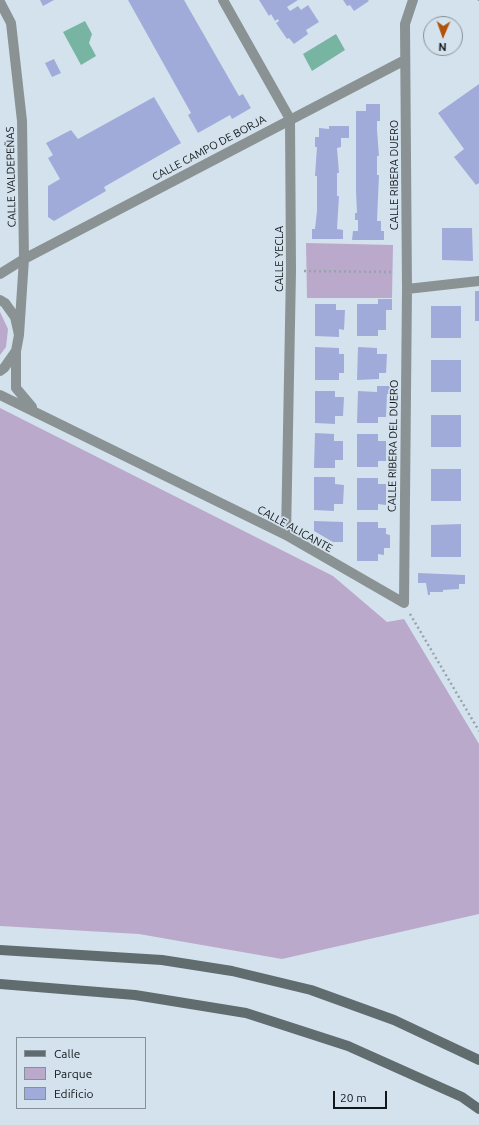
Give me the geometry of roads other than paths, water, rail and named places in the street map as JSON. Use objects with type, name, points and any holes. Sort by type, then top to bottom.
[{"type":"main road","points":[[0,950],[162,960],[232,971],[318,993],[394,1020],[479,1060]]},
{"type":"main road","points":[[0,984],[135,995],[246,1013],[348,1046],[462,1097],[479,1109]]},
{"type":"street","name":"CALLE YECLA","points":[[223,0],[290,119],[291,271],[286,536]]},
{"type":"street","name":"CALLE RIBERA DUERO","points":[[407,289],[405,24],[413,0]]},
{"type":"street","name":"CALLE VALDEPEÑAS","points":[[0,2],[11,23],[22,121],[24,259],[19,335],[16,351]]},
{"type":"street","name":"CALLE CAMPO DE BORJA","points":[[24,259],[405,60]]},
{"type":"street","points":[[0,274],[24,259]]},
{"type":"street","points":[[407,289],[479,281]]},
{"type":"street","name":"CALLE RIBERA DEL DUERO","points":[[404,603],[407,289]]},
{"type":"street","points":[[0,300],[5,302],[15,317],[19,335]]},
{"type":"street","points":[[0,371],[4,368],[16,351]]},
{"type":"street","name":"CALLE ALICANTE","points":[[16,351],[16,388],[23,398],[40,414]]},
{"type":"street","name":"CALLE ALICANTE","points":[[0,395],[286,536],[404,603]]}]
